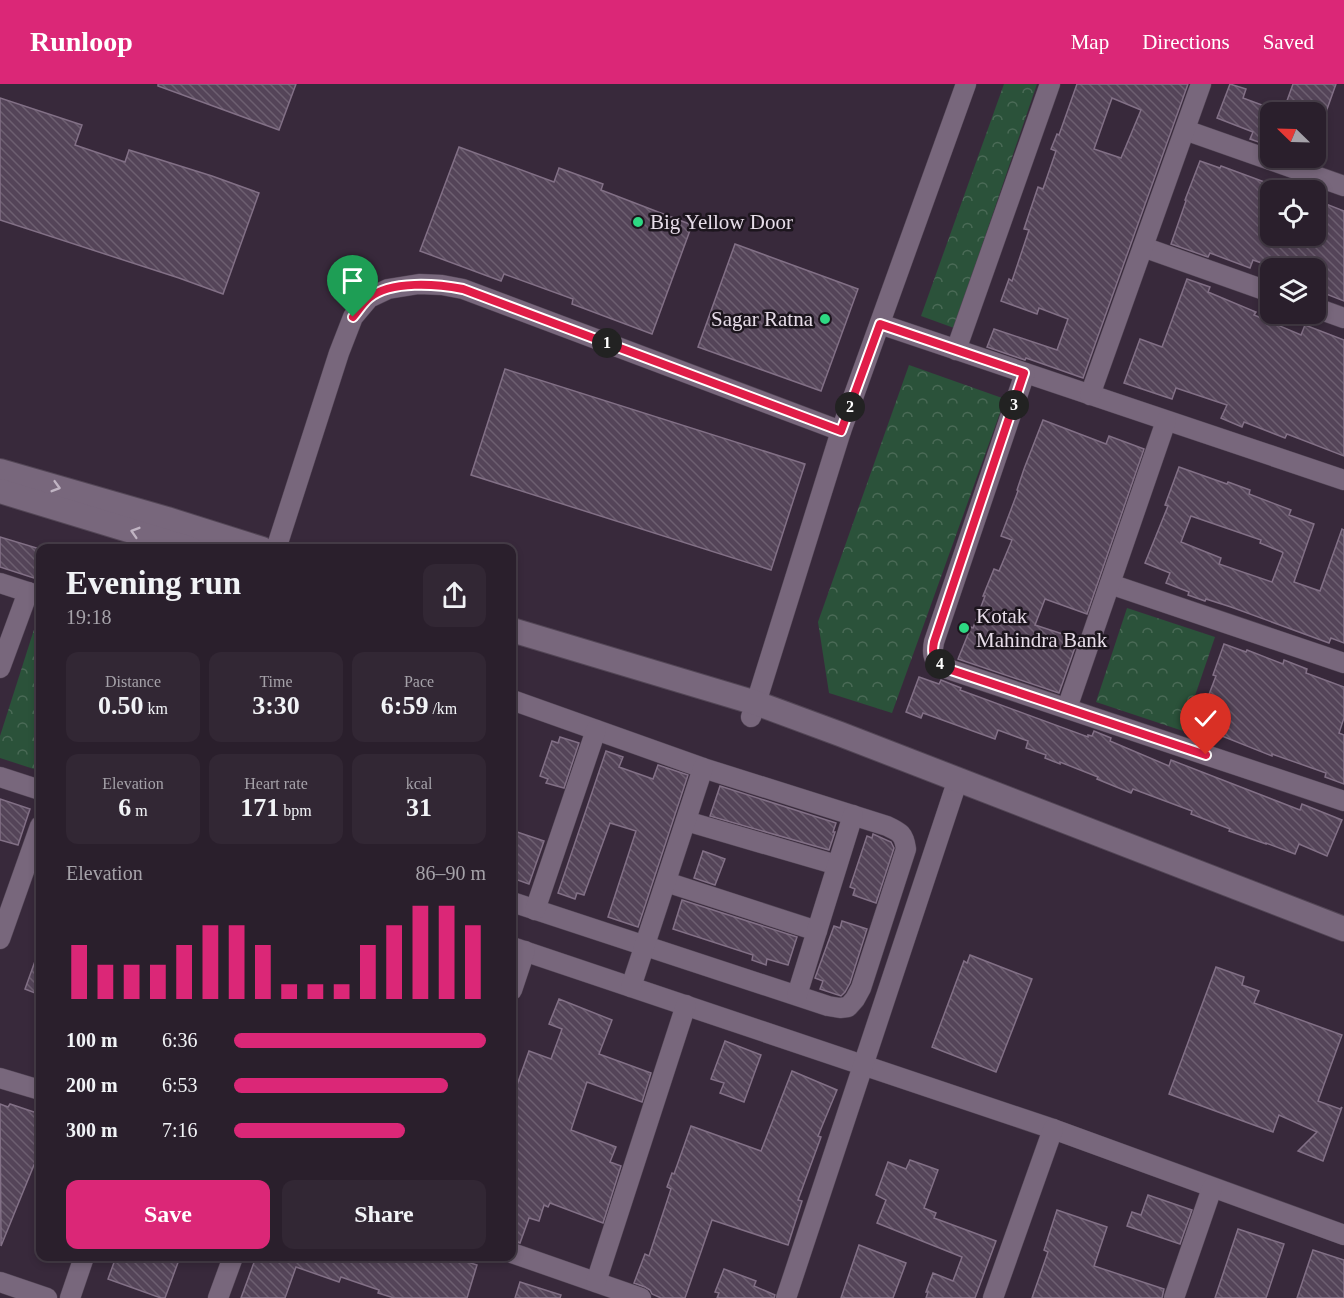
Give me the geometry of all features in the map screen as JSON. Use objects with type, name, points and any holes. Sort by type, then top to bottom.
[{"type":"street","points":[[956,350],[1050,84]]},
{"type":"street","points":[[1090,395],[1201,84]]},
{"type":"street","points":[[754,710],[841,431],[880,324],[959,86]]},
{"type":"street","points":[[1185,130],[1344,186]]},
{"type":"street","points":[[1143,247],[1260,288]]},
{"type":"street","points":[[278,544],[353,317],[369,298],[388,289],[419,284],[463,289],[841,431]]},
{"type":"street","points":[[1326,312],[1344,318]]},
{"type":"street","points":[[880,324],[1344,480]]},
{"type":"street","points":[[1024,373],[938,631],[932,653],[938,663],[948,669],[1344,801]]},
{"type":"street","points":[[1067,708],[1166,420]]},
{"type":"street","points":[[0,471],[246,544]]},
{"type":"street","points":[[0,491],[175,544]]},
{"type":"street","points":[[0,583],[34,594],[0,668]]},
{"type":"street","points":[[1110,584],[1344,663]]},
{"type":"street","points":[[516,631],[754,710]]},
{"type":"street","points":[[516,646],[840,734],[955,786],[1344,944]]},
{"type":"street","points":[[516,701],[703,768],[887,826],[898,831],[905,838],[906,849],[861,988],[848,1007],[828,1006],[516,903]]},
{"type":"street","points":[[535,910],[596,730]]},
{"type":"street","points":[[631,987],[703,768]]},
{"type":"street","points":[[0,777],[36,789]]},
{"type":"street","points":[[955,786],[1344,929]]},
{"type":"street","points":[[786,1298],[955,786]]},
{"type":"street","points":[[797,995],[853,815]]},
{"type":"street","points":[[686,821],[837,865]]},
{"type":"street","points":[[0,939],[36,837]]},
{"type":"street","points":[[666,882],[817,931]]},
{"type":"street","points":[[518,949],[1053,1129],[1344,1235]]},
{"type":"street","points":[[596,1282],[686,1005]]},
{"type":"street","points":[[0,1078],[36,1089]]},
{"type":"street","points":[[993,1298],[1053,1129]]},
{"type":"street","points":[[1174,1298],[1212,1188]]},
{"type":"street","points":[[516,1254],[641,1298]]},
{"type":"street","points":[[70,1298],[83,1261]]},
{"type":"street","points":[[218,1298],[232,1261]]},
{"type":"street","points":[[2,1288],[47,1298]]},
{"type":"green space","points":[[1004,84],[1037,84],[954,328],[921,316]]},
{"type":"green space","points":[[909,365],[1005,399],[892,713],[829,693],[818,622]]},
{"type":"green space","points":[[1127,608],[1215,637],[1183,731],[1096,702]]},
{"type":"green space","points":[[36,623],[36,770],[0,758],[0,736]]},
{"type":"building","points":[[158,84],[296,84],[279,130],[158,86]]},
{"type":"building","points":[[1077,84],[1188,84],[1083,378],[987,347],[994,329],[1057,350],[1068,319],[1039,308],[1037,314],[1001,301],[1009,279],[1012,281],[1029,230],[1024,229],[1038,187],[1043,189],[1056,151],[1051,149],[1057,134],[1059,135]],"holes":[[[1112,98],[1141,110],[1121,158],[1094,149]]]},
{"type":"building","points":[[1230,84],[1246,89],[1243,98],[1260,104],[1260,142],[1250,139],[1253,132],[1217,118]]},
{"type":"building","points":[[1293,84],[1336,84],[1326,112],[1326,102],[1287,102]]},
{"type":"building","points":[[0,98],[82,125],[75,145],[125,162],[129,150],[259,193],[223,294],[0,220]]},
{"type":"building","points":[[459,147],[554,182],[559,168],[603,184],[601,190],[692,225],[652,334],[572,304],[573,299],[504,274],[501,281],[420,251]]},
{"type":"building","points":[[1200,161],[1260,180],[1260,246],[1326,246],[1326,204],[1344,211],[1344,301],[1326,294],[1326,258],[1260,258],[1260,262],[1253,260],[1250,268],[1210,253],[1208,257],[1171,244]]},
{"type":"building","points":[[735,244],[858,289],[821,391],[698,347]]},
{"type":"building","points":[[1187,279],[1210,287],[1208,292],[1256,312],[1254,315],[1260,318],[1260,324],[1275,324],[1301,335],[1305,325],[1344,340],[1344,456],[1287,434],[1285,438],[1244,422],[1242,427],[1221,418],[1227,405],[1176,388],[1172,399],[1124,383],[1140,339],[1162,347]]},
{"type":"building","points":[[505,369],[805,464],[771,570],[471,475]]},
{"type":"building","points":[[1043,420],[1106,444],[1109,436],[1144,449],[1087,614],[1045,599],[1035,625],[1078,639],[1059,693],[958,659],[971,627],[973,628],[994,569],[999,571],[1012,540],[1001,536]]},
{"type":"building","points":[[1179,467],[1250,490],[1249,494],[1291,510],[1289,515],[1314,524],[1294,582],[1320,591],[1342,529],[1344,530],[1344,643],[1331,638],[1329,643],[1231,607],[1188,595],[1189,592],[1166,583],[1170,573],[1145,563],[1168,506],[1165,505]],"holes":[[[1191,516],[1261,540],[1260,543],[1283,553],[1272,582],[1219,564],[1221,558],[1181,542]]]},
{"type":"building","points":[[0,537],[36,548],[36,579],[0,567]]},
{"type":"building","points":[[1224,644],[1283,664],[1284,660],[1307,669],[1306,673],[1344,687],[1344,718],[1339,733],[1344,735],[1344,784],[1325,777],[1326,773],[1272,754],[1272,756],[1197,726],[1216,676],[1213,675]]},
{"type":"building","points":[[919,677],[939,684],[941,680],[961,688],[960,690],[1088,737],[1088,735],[1092,736],[1094,731],[1111,738],[1110,741],[1169,766],[1171,760],[1300,810],[1302,804],[1342,820],[1327,856],[1299,844],[1295,854],[1229,831],[1230,829],[1191,814],[1192,811],[1133,789],[1131,793],[1097,779],[1098,777],[1045,758],[1046,755],[1026,748],[1028,741],[998,730],[995,739],[923,713],[921,718],[906,712]]},
{"type":"building","points":[[560,737],[579,743],[564,788],[546,783],[548,779],[540,776],[552,741],[558,743]]},
{"type":"building","points":[[606,751],[623,757],[619,767],[653,779],[658,765],[688,775],[638,927],[608,917],[636,831],[610,823],[584,895],[577,893],[575,899],[558,893]]},
{"type":"building","points":[[720,786],[836,823],[829,850],[710,816]]},
{"type":"building","points":[[0,799],[30,809],[18,845],[0,840]]},
{"type":"building","points":[[517,832],[544,841],[529,884],[516,879]]},
{"type":"building","points":[[873,834],[891,842],[894,848],[876,903],[853,895],[855,889],[850,887],[867,836],[872,838]]},
{"type":"building","points":[[703,851],[725,859],[715,885],[694,878]]},
{"type":"building","points":[[682,900],[797,937],[788,965],[767,959],[766,965],[752,960],[753,955],[673,929]]},
{"type":"building","points":[[842,921],[867,929],[850,983],[841,996],[820,989],[823,981],[815,978],[834,926],[840,928]]},
{"type":"building","points":[[970,955],[1032,979],[996,1072],[932,1047],[964,961],[967,963]]},
{"type":"building","points":[[36,958],[36,993],[25,989]]},
{"type":"building","points":[[1216,967],[1244,977],[1242,985],[1259,991],[1254,1003],[1342,1035],[1318,1101],[1340,1109],[1342,1107],[1323,1161],[1298,1151],[1317,1132],[1279,1115],[1273,1132],[1169,1094]]},
{"type":"building","points":[[559,999],[612,1020],[599,1054],[651,1073],[642,1102],[587,1082],[571,1130],[616,1147],[610,1162],[621,1166],[603,1223],[550,1203],[548,1207],[544,1205],[539,1221],[529,1218],[520,1243],[516,1242],[516,1088],[529,1051],[551,1059],[562,1029],[549,1024]]},
{"type":"building","points":[[725,1041],[761,1055],[744,1102],[720,1093],[724,1083],[711,1079]]},
{"type":"building","points":[[792,1071],[837,1090],[818,1136],[821,1137],[798,1200],[802,1201],[788,1245],[712,1220],[685,1298],[661,1298],[652,1294],[645,1287],[634,1283],[645,1254],[649,1256],[671,1189],[667,1187],[691,1126],[761,1151]]},
{"type":"building","points":[[0,1104],[8,1107],[10,1104],[36,1113],[36,1166],[34,1165],[1,1246]]},
{"type":"building","points":[[910,1160],[938,1170],[924,1208],[936,1213],[934,1218],[996,1241],[975,1298],[926,1298],[933,1273],[953,1281],[962,1257],[877,1223],[886,1200],[876,1195],[888,1162],[906,1169]]},
{"type":"building","points":[[1148,1195],[1192,1210],[1180,1244],[1127,1226],[1132,1212],[1141,1215]]},
{"type":"building","points":[[1057,1210],[1107,1227],[1094,1266],[1164,1289],[1162,1298],[1032,1298],[1048,1252],[1044,1250]]},
{"type":"building","points":[[1238,1229],[1284,1244],[1266,1298],[1215,1298]]},
{"type":"building","points":[[859,1245],[906,1263],[893,1298],[841,1298]]},
{"type":"building","points":[[1313,1250],[1344,1260],[1344,1298],[1297,1298]]},
{"type":"building","points":[[115,1261],[179,1261],[165,1298],[108,1279]]},
{"type":"building","points":[[255,1261],[464,1261],[477,1265],[467,1298],[394,1298],[378,1293],[379,1290],[341,1277],[339,1282],[296,1267],[285,1298],[241,1298]]},
{"type":"building","points":[[724,1269],[756,1281],[754,1286],[775,1295],[774,1298],[717,1298],[719,1293],[715,1292]]},
{"type":"building","points":[[520,1282],[561,1295],[560,1298],[515,1298]]},
{"type":"place","name":"Big Yellow Door","points":[[638,222]]},
{"type":"place","name":"Sagar Ratna","points":[[825,319]]},
{"type":"place","name":"Kotak Mahindra Bank","points":[[964,628]]},
{"type":"route","points":[[353,317],[369,298],[388,289],[419,284],[463,289],[841,431],[880,324],[1024,373],[932,653],[938,663],[948,669],[1206,755]]}]
